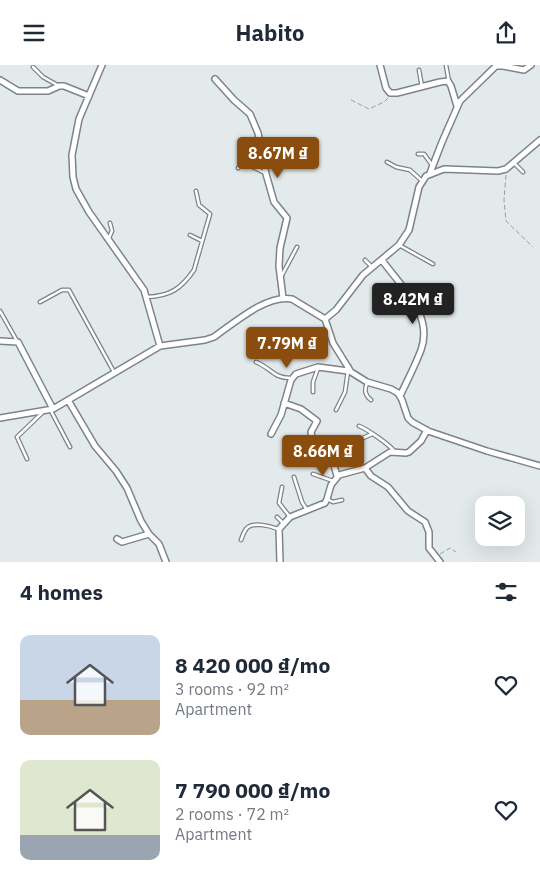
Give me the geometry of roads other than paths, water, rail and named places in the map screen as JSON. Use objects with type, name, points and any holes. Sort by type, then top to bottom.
[{"type":"street","points":[[102,65],[79,119],[72,155],[73,177],[76,189],[85,205],[142,287],[160,346]]},
{"type":"street","points":[[380,65],[386,88],[390,93],[440,82],[450,83],[457,107]]},
{"type":"street","points":[[325,319],[336,310],[352,287],[372,267],[399,245],[409,230],[418,187],[421,181],[430,173],[457,107],[464,97],[495,66],[524,70],[531,65]]},
{"type":"street","points":[[215,79],[250,114],[258,133],[266,174],[275,205],[287,218],[280,242],[283,298]]},
{"type":"street","points":[[0,80],[18,91],[48,91],[59,86],[70,87],[89,96]]},
{"type":"street","points":[[430,173],[450,168],[498,171],[506,169],[540,140]]},
{"type":"street","points":[[382,260],[416,307],[424,333],[421,350],[400,396]]},
{"type":"street","points":[[0,418],[51,409],[160,346],[214,337],[270,301],[283,298],[292,299],[325,319],[333,343],[348,369],[367,382],[391,389],[400,396],[408,418],[418,426],[487,451],[540,466]]},
{"type":"street","points":[[0,341],[18,342],[51,409]]},
{"type":"street","points":[[271,433],[281,415],[292,378],[296,374],[318,367],[348,369]]},
{"type":"street","points":[[68,400],[95,446],[116,471],[127,488],[141,521],[149,534],[159,544],[166,562]]},
{"type":"street","points":[[284,403],[302,409],[318,421],[311,431],[313,442],[320,454],[332,458],[337,476]]},
{"type":"street","points":[[280,562],[279,529],[290,517],[322,504],[327,499],[333,481],[337,476],[365,468],[394,451],[409,452],[421,441],[427,430]]},
{"type":"street","points":[[365,468],[371,476],[388,487],[408,511],[425,523],[429,532],[429,548],[440,562]]},
{"type":"street","points":[[117,539],[122,542],[149,534]]},
{"type":"lane","points":[[446,65],[450,83]]},
{"type":"lane","points":[[33,67],[42,77],[59,86]]},
{"type":"lane","points":[[419,70],[422,87]]},
{"type":"lane","points":[[418,154],[424,154],[433,166]]},
{"type":"lane","points":[[387,162],[396,167],[410,170],[421,181]]},
{"type":"lane","points":[[238,168],[245,163],[266,174]]},
{"type":"lane","points":[[514,163],[523,172]]},
{"type":"lane","points":[[146,297],[167,295],[190,277],[198,259],[210,213],[199,205],[196,191]]},
{"type":"lane","points":[[108,239],[112,231],[110,223]]},
{"type":"lane","points":[[190,235],[202,241]]},
{"type":"lane","points":[[399,245],[433,264]]},
{"type":"lane","points":[[281,279],[297,247]]},
{"type":"lane","points":[[365,259],[372,267]]},
{"type":"lane","points":[[40,302],[62,290],[69,290],[114,372]]},
{"type":"lane","points":[[0,311],[18,342]]},
{"type":"lane","points":[[256,362],[265,366],[281,379],[292,378]]},
{"type":"lane","points":[[313,392],[313,383],[318,367]]},
{"type":"lane","points":[[336,410],[345,392],[348,369]]},
{"type":"lane","points":[[367,382],[365,393],[371,400]]},
{"type":"lane","points":[[51,409],[70,447]]},
{"type":"lane","points":[[27,459],[17,437],[43,411]]},
{"type":"lane","points":[[359,426],[390,445],[394,451]]},
{"type":"lane","points":[[364,438],[372,434]]},
{"type":"lane","points":[[313,474],[329,478],[333,481]]},
{"type":"lane","points":[[294,477],[302,502],[307,510]]},
{"type":"lane","points":[[282,487],[279,503],[290,517]]},
{"type":"lane","points":[[327,499],[333,502],[342,500]]},
{"type":"lane","points":[[277,517],[284,524]]},
{"type":"lane","points":[[241,540],[246,528],[251,525],[266,525],[279,529]]}]
